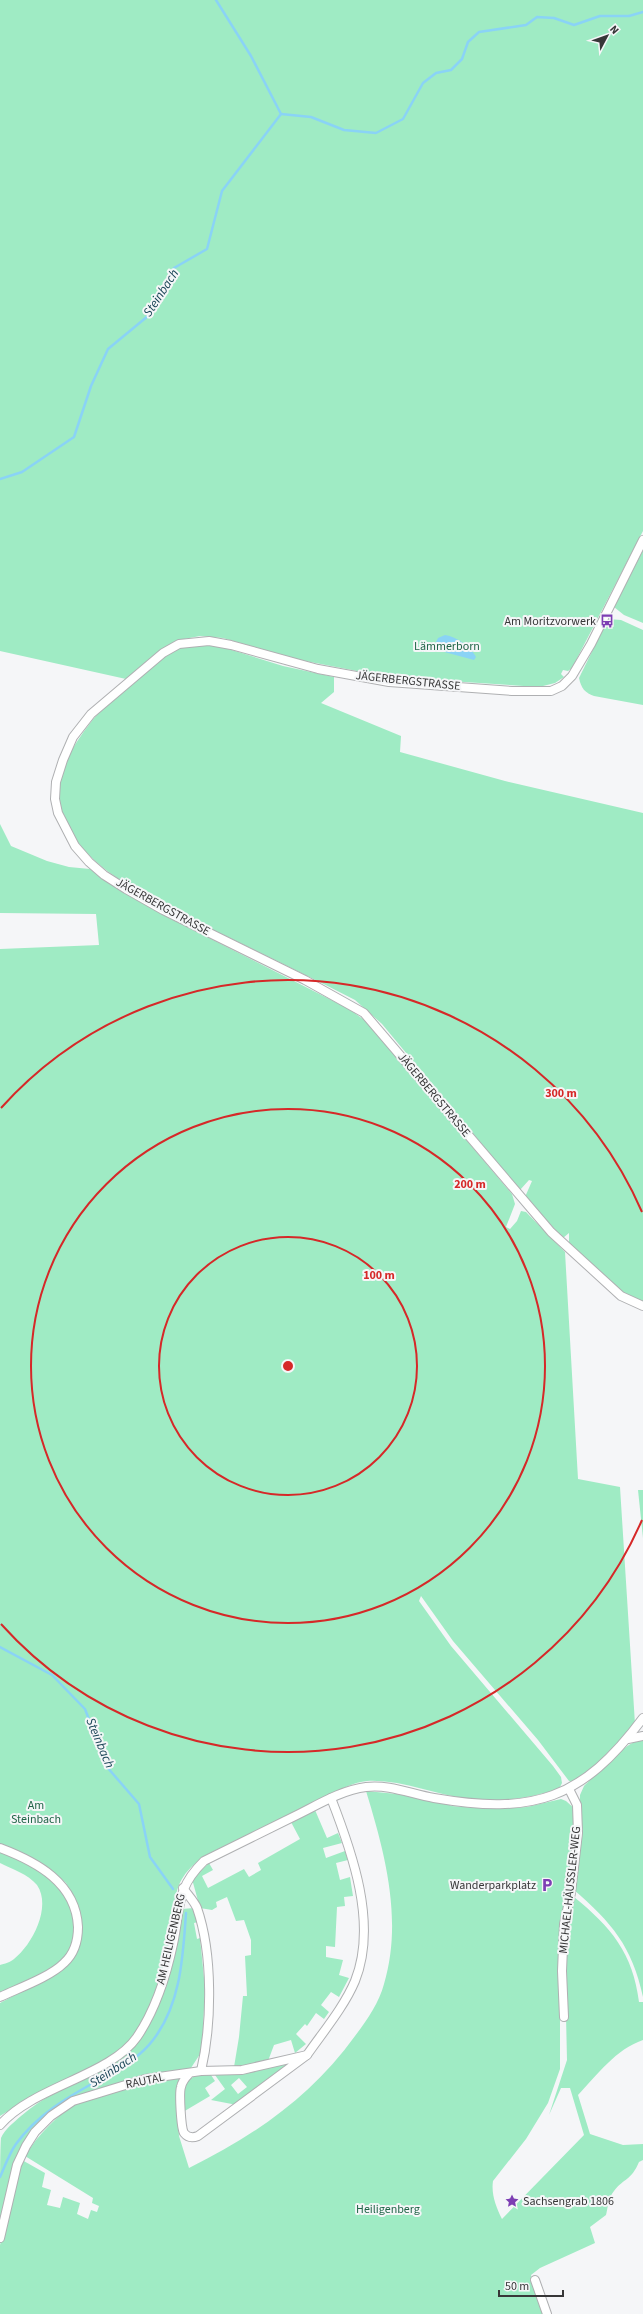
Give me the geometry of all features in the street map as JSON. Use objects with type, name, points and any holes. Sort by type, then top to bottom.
[{"type":"street","name":"JÄGERBERGSTRASSE","points":[[643,540],[591,644],[572,676],[562,686],[551,691],[512,691],[389,682],[318,669],[231,645],[208,641],[179,644],[162,653],[91,714],[73,737],[63,760],[56,782],[55,799],[62,824],[75,846],[89,862],[104,874],[126,889],[164,910],[305,980],[364,1013],[551,1232],[621,1296],[643,1306]]},
{"type":"street","points":[[569,1789],[601,1766],[628,1739],[643,1718]]},
{"type":"street","points":[[628,1739],[643,1736]]},
{"type":"street","name":"AM HEILIGENBERG","points":[[0,2125],[16,2110],[36,2098],[108,2061],[124,2050],[136,2038],[152,2011],[165,1975],[183,1888],[191,1874],[204,1861],[331,1798],[364,1787],[380,1786],[431,1798],[490,1805],[528,1803],[549,1798],[569,1789]]},
{"type":"street","name":"MICHAEL-HÄUSSLER-WEG","points":[[564,2017],[562,1971],[564,1924],[571,1893],[578,1834],[577,1805],[569,1789]]},
{"type":"street","points":[[307,2055],[242,2070],[189,2074],[179,2092],[183,2132],[193,2138],[198,2136],[265,2088],[307,2055],[355,1981],[363,1938],[362,1907],[357,1877],[345,1835],[331,1798]]},
{"type":"street","points":[[0,1848],[32,1862],[61,1882],[74,1906],[78,1932],[75,1947],[64,1964],[0,1998]]},
{"type":"street","name":"AM HEILIGENBERG","points":[[183,1888],[196,1907],[203,1934],[209,1988],[206,2052],[201,2072]]},
{"type":"street","name":"RAUTAL","points":[[0,2238],[17,2166],[35,2132],[51,2116],[73,2101],[93,2094],[145,2079],[189,2074]]},
{"type":"street","points":[[535,2280],[547,2314]]},
{"type":"green space","name":"Lämmerborn","points":[[0,0],[643,0],[643,531],[572,668],[568,671],[563,670],[561,674],[564,677],[555,683],[539,687],[388,677],[300,660],[223,638],[200,636],[179,640],[159,651],[126,679],[0,651]]},
{"type":"green space","points":[[643,550],[643,623],[624,615],[614,607]]},
{"type":"green space","points":[[608,619],[621,620],[643,630],[643,705],[594,696],[586,692],[581,685],[579,678]]},
{"type":"green space","points":[[206,645],[222,647],[283,666],[334,677],[334,692],[321,703],[401,736],[400,752],[505,781],[643,813],[643,1302],[623,1293],[569,1244],[569,1233],[563,1238],[525,1197],[532,1181],[529,1180],[520,1190],[382,1024],[355,1000],[149,898],[119,879],[92,858],[80,846],[70,831],[60,807],[59,787],[68,757],[91,722],[134,681],[171,652],[182,647]]},
{"type":"green space","name":"Am Steinbach","points":[[0,824],[11,846],[47,861],[69,867],[90,869],[124,893],[162,914],[349,1009],[367,1022],[512,1194],[515,1204],[506,1227],[510,1229],[517,1221],[521,1211],[526,1212],[565,1252],[578,1479],[620,1487],[635,1724],[591,1770],[573,1782],[569,1781],[538,1740],[453,1641],[421,1596],[419,1601],[451,1646],[561,1777],[562,1783],[559,1789],[515,1799],[481,1800],[456,1797],[392,1782],[367,1781],[348,1786],[330,1794],[203,1857],[184,1876],[179,1885],[176,1895],[171,1941],[165,1965],[147,2013],[127,2043],[103,2060],[31,2096],[0,2116],[0,2003],[58,1972],[82,1932],[82,1924],[78,1905],[66,1883],[47,1867],[0,1844],[0,949],[99,945],[96,914],[0,913]]},
{"type":"green space","points":[[638,1490],[643,1490],[643,1538]]},
{"type":"green space","points":[[643,1739],[643,1997],[633,1963],[626,1949],[599,1913],[573,1889],[579,1831],[580,1795],[584,1786],[603,1766],[620,1752],[636,1741]]},
{"type":"green space","name":"Heiligenberg","points":[[366,1791],[397,1794],[449,1804],[451,1806],[490,1809],[527,1807],[561,1799],[566,1801],[575,1809],[575,1832],[569,1890],[560,1934],[560,2069],[548,2103],[526,2139],[493,2181],[493,2196],[502,2219],[584,2135],[570,2088],[561,2088],[549,2115],[567,2060],[565,1971],[567,1925],[571,1899],[574,1897],[599,1919],[618,1942],[632,1969],[639,2002],[643,2002],[643,2040],[633,2044],[616,2056],[578,2095],[590,2134],[623,2145],[643,2144],[643,2160],[639,2162],[633,2173],[612,2194],[609,2200],[606,2215],[590,2227],[595,2243],[540,2268],[531,2275],[543,2314],[0,2314],[0,2245],[22,2160],[45,2173],[42,2187],[51,2190],[47,2205],[60,2208],[63,2197],[80,2203],[77,2214],[88,2219],[91,2210],[97,2212],[99,2206],[92,2203],[93,2198],[25,2156],[48,2126],[77,2101],[75,2096],[38,2124],[24,2142],[13,2166],[11,2184],[0,2229],[1,2138],[10,2126],[29,2109],[56,2092],[116,2062],[127,2053],[140,2038],[151,2022],[166,1986],[182,1909],[194,1908],[198,1922],[194,1923],[197,1939],[200,1938],[205,1988],[202,2051],[189,2071],[183,2072],[178,2088],[177,2100],[179,2136],[189,2168],[213,2156],[259,2128],[301,2096],[338,2058],[364,2024],[376,2005],[382,1991],[389,1960],[392,1936],[392,1911],[385,1862],[380,1838]]},
{"type":"green space","points":[[315,1810],[327,1838],[338,1833],[342,1843],[323,1848],[326,1858],[345,1851],[348,1860],[336,1863],[340,1880],[350,1877],[353,1896],[344,1897],[345,1906],[337,1907],[335,1947],[326,1946],[326,1957],[343,1960],[339,1975],[349,1978],[339,1997],[331,1992],[321,2005],[329,2012],[324,2019],[316,2013],[307,2026],[305,2024],[296,2034],[306,2044],[295,2053],[291,2040],[274,2045],[268,2061],[234,2067],[243,1996],[247,1996],[245,1956],[251,1955],[251,1940],[244,1920],[236,1921],[227,1897],[216,1902],[217,1907],[212,1910],[200,1908],[192,1879],[209,1863],[213,1870],[202,1876],[208,1888],[244,1869],[249,1877],[261,1870],[258,1863],[300,1839],[291,1822]]},
{"type":"green space","points":[[0,1851],[37,1870],[58,1886],[71,1909],[74,1928],[71,1947],[64,1958],[50,1969],[34,1978],[0,1993],[0,1965],[13,1960],[27,1945],[38,1925],[42,1904],[41,1894],[37,1885],[25,1875],[0,1863]]},
{"type":"green space","points":[[291,2062],[237,2105],[211,2100],[225,2089],[215,2075],[235,2073]],"holes":[[[239,2078],[247,2087],[238,2094],[231,2085]]]},
{"type":"green space","points":[[199,2075],[211,2075],[215,2081],[205,2088],[210,2096],[183,2112],[183,2094],[186,2084],[193,2077]]},
{"type":"water","points":[[445,635],[454,638],[467,646],[476,657],[474,660],[437,650],[434,646],[438,638]]},
{"type":"waterway","name":"Steinbach","points":[[0,479],[22,472],[74,437],[91,386],[108,349],[148,316],[174,268],[207,249],[222,191],[281,114],[251,56],[216,0]]},
{"type":"waterway","points":[[281,114],[311,117],[344,130],[376,133],[403,119],[423,83],[436,73],[451,70],[462,59],[468,42],[479,32],[526,25],[537,17],[554,18],[574,25],[600,16],[629,16],[643,12]]},
{"type":"waterway","name":"Steinbach","points":[[0,1647],[52,1675],[85,1709],[107,1767],[139,1804],[150,1857],[173,1889]]},
{"type":"waterway","name":"Steinbach","points":[[0,2177],[16,2144],[33,2124],[63,2101],[120,2068],[141,2053],[153,2040],[170,2011],[175,1995],[182,1963],[186,1913]]},
{"type":"place","name":"Am Moritzvorwerk","points":[[607,621]]},
{"type":"place","name":"Wanderparkplatz","points":[[547,1885]]},
{"type":"place","name":"Sachsengrab 1806","points":[[512,2201]]}]
